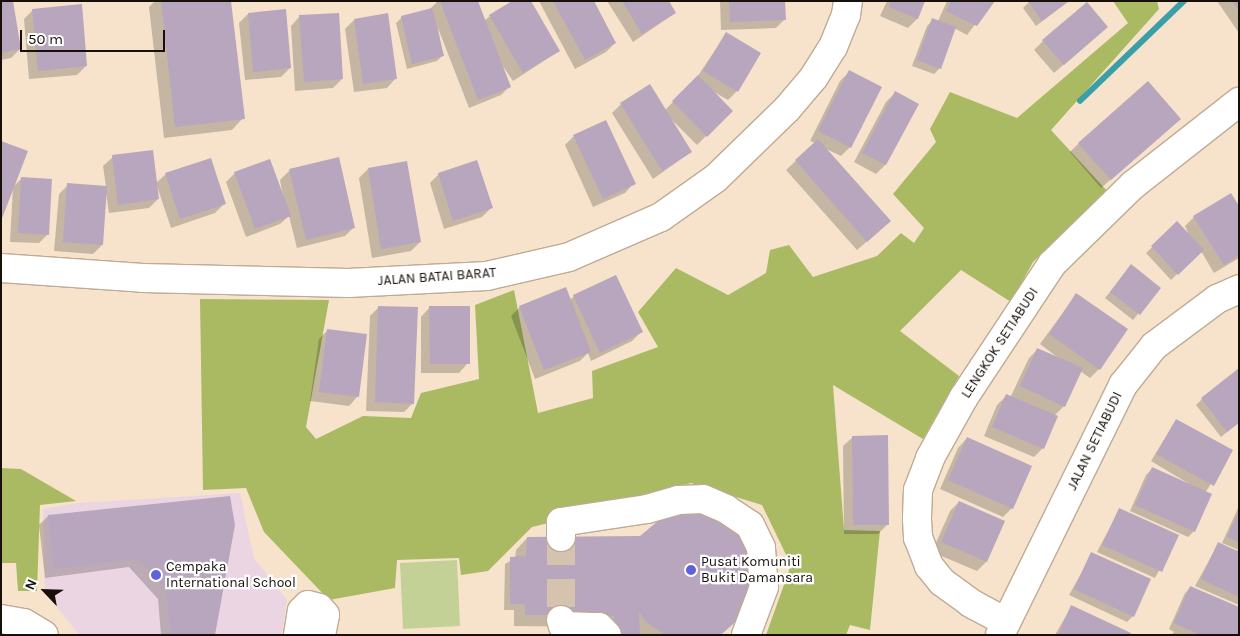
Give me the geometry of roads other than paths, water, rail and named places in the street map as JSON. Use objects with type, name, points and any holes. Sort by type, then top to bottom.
[{"type":"street","name":"JALAN BATAI BARAT","points":[[1,268],[143,278],[348,283],[487,276],[569,257],[661,217],[716,178],[780,116],[814,76],[833,47],[846,15],[848,1]]},
{"type":"street","name":"LENGKOK SETIABUDI","points":[[1003,628],[942,582],[929,566],[918,538],[918,490],[930,458],[964,397],[1052,264],[1133,185],[1239,102]]},
{"type":"street","name":"JALAN SETIABUDI","points":[[1003,628],[1123,385],[1154,346],[1217,299],[1239,289]]},
{"type":"street","points":[[561,536],[562,522],[638,511],[678,500],[703,499],[726,509],[750,525],[762,548],[764,586],[746,635]]},
{"type":"street","points":[[298,635],[302,611],[308,605],[319,608],[325,615],[321,635]]},
{"type":"street","points":[[1,619],[24,623],[44,635]]},
{"type":"street","points":[[561,620],[563,626],[599,627],[606,635]]},
{"type":"waterway","points":[[1080,101],[1184,1]]},
{"type":"tunnel","points":[[561,537],[561,620]]},
{"type":"place","name":"Pusat Komuniti Bukit Damansara","points":[[691,570]]},
{"type":"place","name":"Cempaka International School","points":[[156,575]]}]
